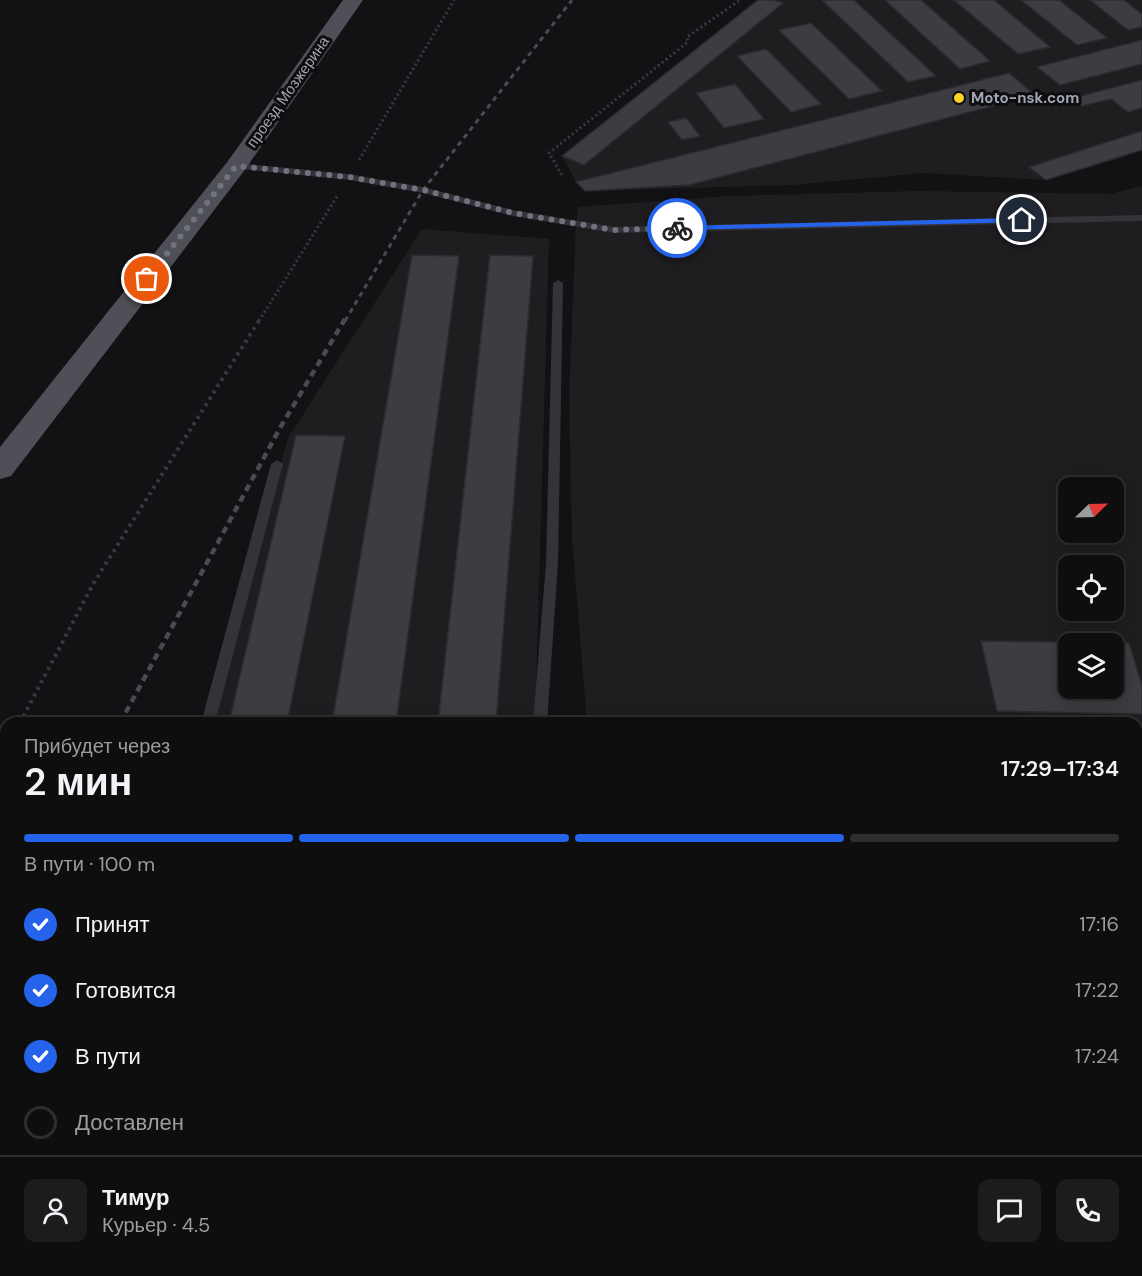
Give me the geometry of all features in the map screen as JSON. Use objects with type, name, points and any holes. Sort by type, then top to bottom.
[{"type":"main road","name":"проезд Мозжерина","points":[[0,468],[236,166],[353,0]]},
{"type":"lane","points":[[236,166],[349,177],[423,190],[513,213],[614,230],[1142,218]]},
{"type":"lane","points":[[540,717],[552,563],[558,283]]},
{"type":"lane","points":[[209,717],[277,464]]},
{"type":"path","points":[[23,717],[93,584],[349,177],[454,0]]},
{"type":"path","points":[[562,175],[549,153],[688,42],[687,37],[740,0]]},
{"type":"shaded area","points":[[758,0],[1142,0],[1142,150],[1046,180],[925,173],[792,185],[585,191],[576,182],[562,156]]},
{"type":"shaded area","points":[[1142,186],[1142,717],[587,717],[572,537],[569,397],[578,207],[728,196],[920,191],[1110,194]]},
{"type":"shaded area","points":[[422,229],[549,239],[535,717],[212,717],[288,438]]},
{"type":"building","points":[[758,0],[783,3],[584,165],[562,156]]},
{"type":"building","points":[[822,0],[854,0],[936,76],[908,82]]},
{"type":"building","points":[[885,0],[921,0],[990,61],[960,69]]},
{"type":"building","points":[[954,0],[994,0],[1050,47],[1018,54]]},
{"type":"building","points":[[1021,0],[1059,0],[1107,38],[1077,45]]},
{"type":"building","points":[[1090,0],[1124,0],[1142,14],[1142,27],[1128,30]]},
{"type":"building","points":[[811,23],[882,91],[849,99],[779,30]]},
{"type":"building","points":[[1142,40],[1142,64],[1060,85],[1037,67]]},
{"type":"building","points":[[766,49],[821,104],[791,112],[737,56]]},
{"type":"building","points":[[1009,73],[1035,95],[689,185],[585,191],[576,182]]},
{"type":"building","points":[[1142,80],[1142,108],[1128,112],[1111,99],[1082,106],[1073,98]]},
{"type":"building","points":[[735,84],[764,119],[724,128],[696,93]]},
{"type":"building","points":[[686,118],[700,136],[682,140],[668,122]]},
{"type":"building","points":[[1142,131],[1142,150],[1046,180],[1029,167]]},
{"type":"building","points":[[412,255],[459,256],[397,717],[333,717]]},
{"type":"building","points":[[490,255],[533,256],[496,717],[439,717]]},
{"type":"building","points":[[296,435],[345,436],[288,717],[230,717]]},
{"type":"building","points":[[981,641],[1058,642],[1058,699],[1124,699],[1124,643],[1129,643],[1142,685],[1142,714],[997,711]]},
{"type":"railway","points":[[345,321],[423,190],[572,0]]},
{"type":"railway","points":[[123,717],[280,428],[345,319]]},
{"type":"way so far","points":[[147,279],[236,166],[349,177],[423,190],[513,213],[614,230],[677,228]]},
{"type":"place","name":"Moto-nsk.com","points":[[959,98]]},
{"type":"route","points":[[677,228],[1022,220]]}]
